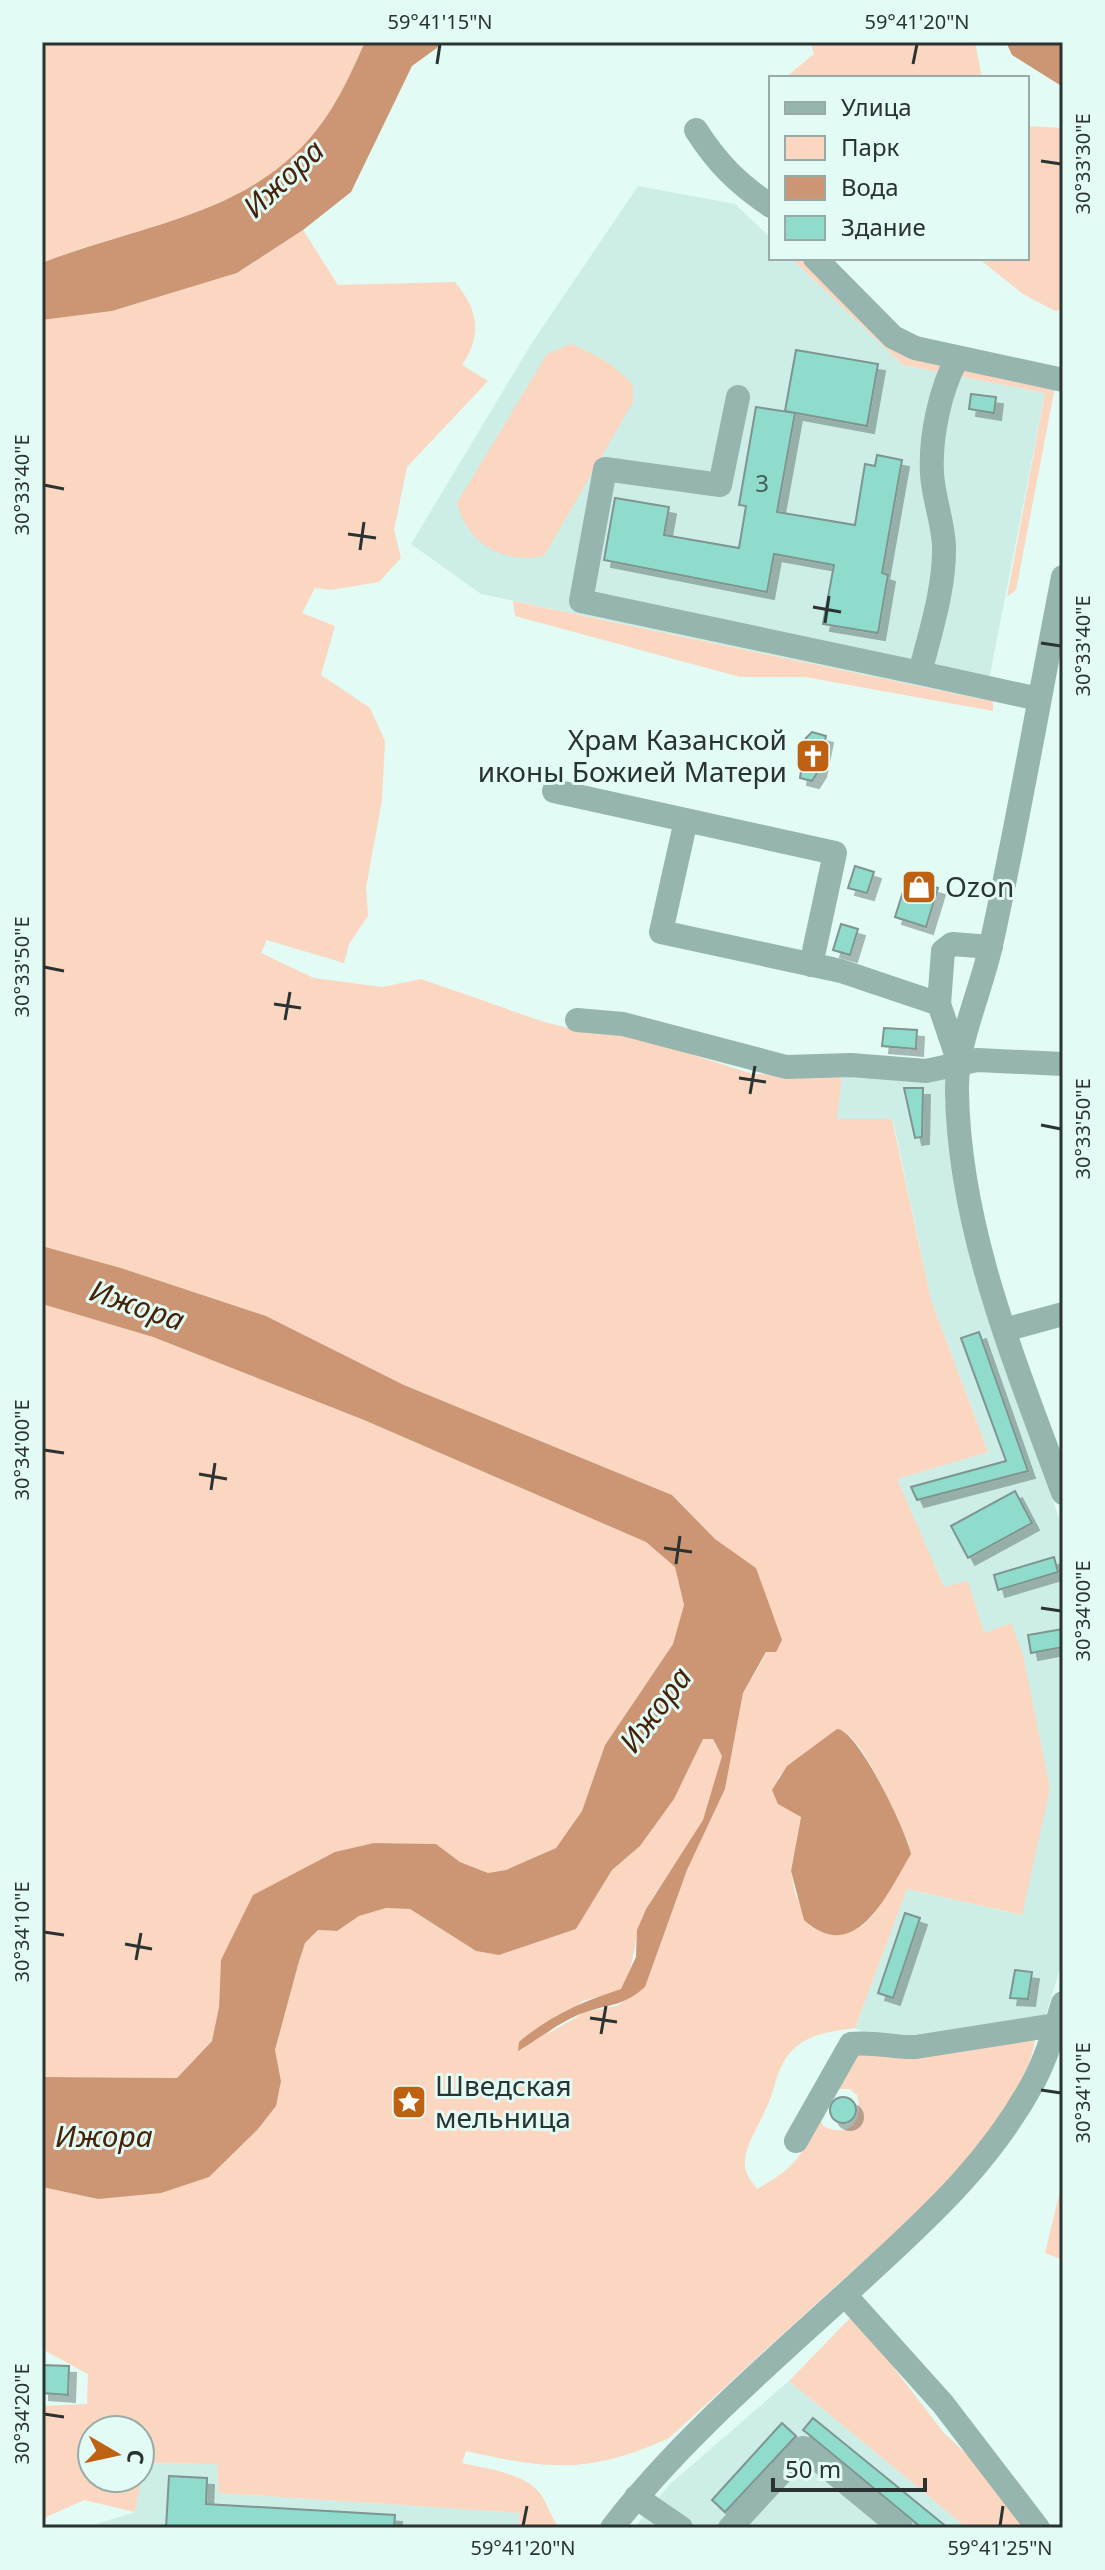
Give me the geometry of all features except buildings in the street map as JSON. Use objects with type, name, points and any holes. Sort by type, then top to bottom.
[{"type":"street","points":[[696,130],[714,158],[738,185],[769,205]]},
{"type":"street","points":[[817,260],[893,337],[915,348],[957,359],[1007,365],[1063,380]]},
{"type":"street","points":[[920,673],[939,593],[944,547],[932,472],[938,421],[947,375],[957,359]]},
{"type":"street","points":[[738,397],[720,485],[605,469],[581,601],[1039,699]]},
{"type":"street","points":[[1063,577],[991,947],[959,1063],[957,1090],[964,1171],[981,1254],[1004,1330],[1063,1493]]},
{"type":"street","points":[[554,791],[835,853],[811,965]]},
{"type":"street","points":[[686,820],[661,932],[811,965],[939,1004]]},
{"type":"street","points":[[959,1063],[939,1004],[943,951],[952,944],[991,947]]},
{"type":"street","points":[[577,1020],[623,1024],[786,1067],[851,1065],[926,1071],[959,1063],[1063,1064]]},
{"type":"street","points":[[1004,1330],[1063,1314]]},
{"type":"street","points":[[796,2141],[851,2044],[872,2041],[897,2048],[916,2047],[1059,2014]]},
{"type":"street","points":[[612,2528],[636,2497],[959,2189],[1002,2134],[1035,2081],[1059,2014]]},
{"type":"street","points":[[845,2295],[943,2404],[1038,2528]]},
{"type":"street","points":[[730,2528],[804,2448],[901,2528]]},
{"type":"street","points":[[636,2497],[681,2528]]},
{"type":"shaded area","points":[[638,186],[735,204],[769,236],[769,260],[793,260],[903,365],[1045,393],[985,700],[481,594],[411,544],[530,346]]},
{"type":"shaded area","points":[[842,1075],[945,1079],[954,1181],[1019,1407],[1063,1529],[1063,1960],[1044,2020],[949,2039],[877,2037],[855,2028],[907,1889],[1021,1915],[1011,1623],[984,1634],[968,1582],[944,1587],[896,1479],[988,1452],[931,1300],[893,1120],[836,1119]]},
{"type":"shaded area","points":[[789,2381],[967,2528],[634,2528],[670,2484]]},
{"type":"shaded area","points":[[156,2463],[217,2464],[219,2493],[520,2513],[518,2528],[83,2528],[135,2512],[138,2494],[156,2494]]},
{"type":"green space","points":[[42,42],[365,42],[333,108],[306,144],[274,171],[239,193],[202,210],[42,263]]},
{"type":"green space","points":[[810,42],[975,42],[982,76],[787,76],[814,54]]},
{"type":"green space","points":[[1029,126],[1063,128],[1063,309],[1055,311],[1023,294],[980,260],[1029,260]]},
{"type":"green space","points":[[303,230],[338,285],[455,282],[463,292],[473,312],[475,332],[469,354],[462,365],[488,381],[407,467],[394,530],[401,558],[379,582],[331,590],[315,588],[302,613],[335,626],[321,675],[370,708],[385,741],[382,800],[366,888],[368,916],[349,944],[344,963],[267,940],[261,953],[314,978],[382,987],[421,979],[544,1022],[581,1031],[636,1037],[753,1074],[842,1075],[837,1119],[892,1119],[931,1300],[988,1452],[897,1479],[944,1587],[968,1581],[984,1633],[1011,1623],[1023,1655],[1050,1788],[1022,1915],[907,1889],[855,2028],[817,2035],[803,2042],[790,2053],[780,2068],[746,2155],[748,2177],[757,2189],[790,2166],[803,2150],[819,2114],[823,2126],[832,2129],[847,2129],[852,2125],[858,2113],[857,2095],[850,2089],[831,2089],[853,2055],[1036,2032],[1027,2068],[1008,2105],[981,2143],[949,2179],[914,2215],[669,2438],[616,2458],[569,2465],[522,2462],[466,2451],[462,2463],[503,2472],[531,2485],[541,2495],[560,2528],[518,2528],[520,2513],[219,2493],[217,2464],[156,2463],[156,2414],[76,2414],[76,2494],[138,2494],[135,2512],[84,2500],[42,2519],[42,2406],[87,2404],[88,2374],[42,2349],[42,2187],[98,2199],[281,2081],[275,2050],[305,1943],[318,1930],[337,1931],[359,1916],[386,1908],[410,1909],[476,1951],[499,1955],[576,1929],[612,1870],[640,1846],[674,1799],[703,1738],[713,1739],[722,1756],[706,1813],[697,1832],[646,1909],[621,1990],[583,2001],[546,2035],[585,2012],[617,2006],[645,1987],[687,1870],[725,1789],[743,1693],[767,1652],[756,1568],[715,1539],[672,1495],[404,1385],[266,1316],[121,1268],[42,1246],[42,320],[112,311],[237,273]],"holes":[[[837,1729],[847,1733],[868,1760],[909,1844],[875,1913],[863,1925],[848,1932],[831,1933],[810,1926],[795,1893],[791,1871],[801,1816],[790,1808],[778,1777]]]},
{"type":"green space","points":[[793,260],[811,260],[862,315],[1055,387],[1016,590],[1007,597],[1045,393],[903,365]]},
{"type":"green space","points":[[570,344],[588,351],[619,371],[633,385],[633,402],[544,556],[529,558],[501,554],[478,540],[469,530],[457,503],[547,354]]},
{"type":"green space","points":[[513,601],[985,700],[987,692],[993,694],[993,711],[805,677],[740,677],[515,616]]},
{"type":"green space","points":[[42,1304],[153,1337],[364,1420],[646,1542],[675,1567],[684,1605],[673,1644],[605,1745],[582,1811],[556,1848],[506,1870],[488,1873],[460,1862],[436,1844],[374,1843],[221,1960],[219,2007],[212,2041],[177,2078],[42,2077]]},
{"type":"green space","points":[[1063,2179],[1063,2260],[1045,2253]]},
{"type":"green space","points":[[853,2315],[944,2433],[976,2463],[1032,2528],[967,2528],[789,2381]]},
{"type":"water","name":"Ижора","points":[[365,42],[445,42],[412,66],[351,192],[303,230],[237,273],[112,311],[42,320],[42,263],[202,210],[239,193],[274,171],[305,144],[332,108]]},
{"type":"water","points":[[1006,42],[1063,42],[1063,87],[1012,55]]},
{"type":"water","name":"Ижора","points":[[42,1246],[121,1268],[266,1316],[404,1385],[672,1495],[715,1539],[756,1568],[782,1640],[776,1652],[766,1652],[743,1693],[725,1789],[687,1870],[645,1987],[623,2001],[569,2019],[518,2051],[519,2042],[555,2017],[621,1989],[636,1957],[637,1930],[646,1909],[703,1820],[722,1756],[713,1739],[703,1739],[674,1799],[640,1846],[612,1870],[576,1929],[499,1955],[476,1951],[410,1909],[386,1908],[359,1916],[337,1931],[318,1930],[305,1943],[275,2050],[281,2081],[276,2106],[258,2129],[209,2177],[161,2193],[98,2199],[42,2187],[42,2077],[177,2078],[212,2041],[219,2007],[221,1960],[253,1895],[335,1852],[374,1843],[436,1844],[460,1862],[488,1873],[506,1870],[556,1848],[582,1811],[605,1745],[673,1644],[684,1605],[675,1567],[646,1542],[364,1420],[153,1337],[42,1304]]},
{"type":"water","points":[[837,1729],[846,1734],[869,1763],[901,1826],[911,1854],[869,1918],[855,1930],[840,1935],[823,1932],[804,1920],[791,1871],[801,1817],[778,1804],[772,1790],[787,1766]]},
{"type":"place","name":"Храм Казанской иконы Божией Матери","points":[[813,756]]},
{"type":"place","name":"Ozon","points":[[919,887]]},
{"type":"place","name":"Шведская мельница","points":[[409,2102]]}]
